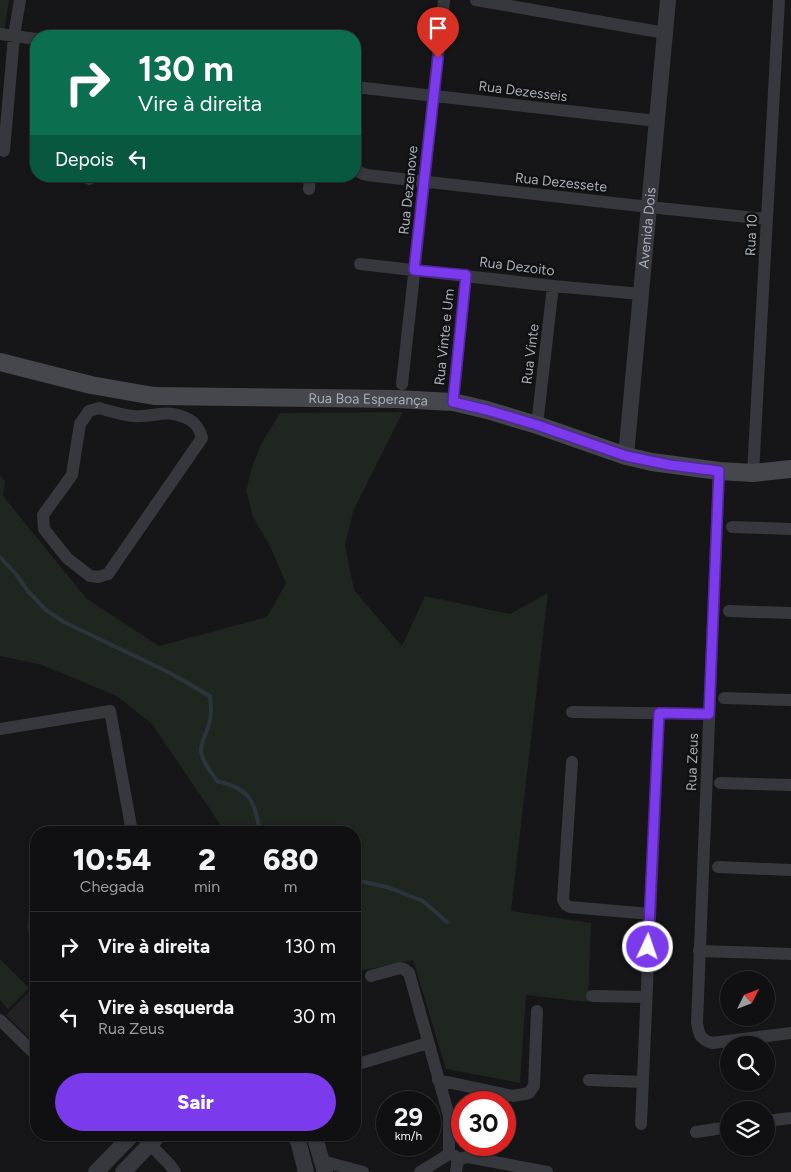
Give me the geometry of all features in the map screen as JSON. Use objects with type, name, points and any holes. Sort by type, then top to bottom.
[{"type":"main road","name":"Rua Boa Esperança","points":[[0,362],[151,402],[397,399],[453,402],[537,425],[626,456],[670,465],[719,471],[753,472],[791,469]]},
{"type":"street","points":[[4,151],[3,132],[20,0]]},
{"type":"street","name":"Rua Dezenove","points":[[402,384],[444,0]]},
{"type":"street","points":[[476,0],[666,32]]},
{"type":"street","name":"Avenida Dois","points":[[626,456],[668,0]]},
{"type":"street","name":"Rua 10","points":[[753,472],[779,0]]},
{"type":"street","points":[[0,34],[30,38]]},
{"type":"street","name":"Rua Dezesseis","points":[[361,88],[657,121]]},
{"type":"street","name":"Rua Dezessete","points":[[361,173],[424,182],[767,219]]},
{"type":"street","name":"Rua Dezoito","points":[[360,264],[641,294]]},
{"type":"street","name":"Rua Vinte e Um","points":[[453,402],[466,275]]},
{"type":"street","name":"Rua Vinte","points":[[537,425],[553,286]]},
{"type":"street","points":[[99,408],[132,416],[166,413],[179,414],[192,421],[200,430],[202,438],[108,574],[98,577],[90,576],[67,558],[44,528],[43,516],[72,475],[80,424],[89,411],[99,408]]},
{"type":"street","name":"Rua Zeus","points":[[719,471],[696,1023],[699,1033],[704,1040],[712,1043],[791,1032]]},
{"type":"street","points":[[732,527],[791,528]]},
{"type":"street","points":[[729,611],[791,613]]},
{"type":"street","points":[[724,698],[791,700]]},
{"type":"street","points":[[0,729],[110,711],[131,826]]},
{"type":"street","points":[[572,712],[709,714]]},
{"type":"street","points":[[641,1124],[659,713]]},
{"type":"street","points":[[572,762],[563,900],[570,907],[650,914]]},
{"type":"street","points":[[720,783],[791,785]]},
{"type":"street","points":[[718,867],[791,870]]},
{"type":"street","points":[[699,951],[791,954]]},
{"type":"street","points":[[371,976],[400,968],[409,973],[449,1116],[454,1163]]},
{"type":"street","points":[[592,996],[646,997]]},
{"type":"street","points":[[438,1080],[514,1096],[529,1093],[534,1086],[537,1011]]},
{"type":"street","points":[[0,1020],[30,1049]]},
{"type":"street","points":[[361,1063],[428,1043]]},
{"type":"street","points":[[589,1080],[643,1082]]},
{"type":"street","points":[[775,1120],[791,1118]]},
{"type":"street","points":[[696,1132],[720,1128]]},
{"type":"street","points":[[96,1172],[122,1141]]},
{"type":"street","points":[[123,1172],[148,1141]]},
{"type":"street","points":[[152,1141],[175,1172]]},
{"type":"street","points":[[298,1141],[306,1172]]},
{"type":"street","points":[[316,1141],[324,1166],[363,1172]]},
{"type":"street","points":[[420,1172],[454,1163],[468,1157],[547,1172]]},
{"type":"shaded area","points":[[0,0],[9,0],[4,31],[0,30]]},
{"type":"shaded area","points":[[403,412],[354,509],[345,545],[354,590],[402,646],[425,596],[510,614],[548,593],[511,911],[591,923],[588,1002],[526,995],[520,1083],[446,1069],[413,960],[361,971],[361,826],[220,826],[220,824],[152,724],[117,696],[42,665],[0,656],[0,476],[5,481],[3,496],[86,598],[159,646],[267,617],[286,583],[269,544],[253,517],[246,491],[252,467],[261,444],[280,413]]},
{"type":"shaded area","points":[[30,914],[30,937],[27,927]]},
{"type":"shaded area","points":[[0,959],[29,988],[8,1009],[0,1000]]},
{"type":"shaded area","points":[[30,991],[30,1039],[6,1015]]},
{"type":"waterway","points":[[0,557],[46,610],[64,622],[168,672],[210,696],[211,716],[201,747],[201,754],[217,781],[238,789],[251,800],[256,811],[259,826]]},
{"type":"waterway","points":[[361,881],[387,887],[423,901],[447,922]]},
{"type":"route","points":[[438,58],[414,270],[466,275],[453,402],[537,425],[626,456],[670,465],[719,471],[709,714],[659,713],[648,947]]}]
